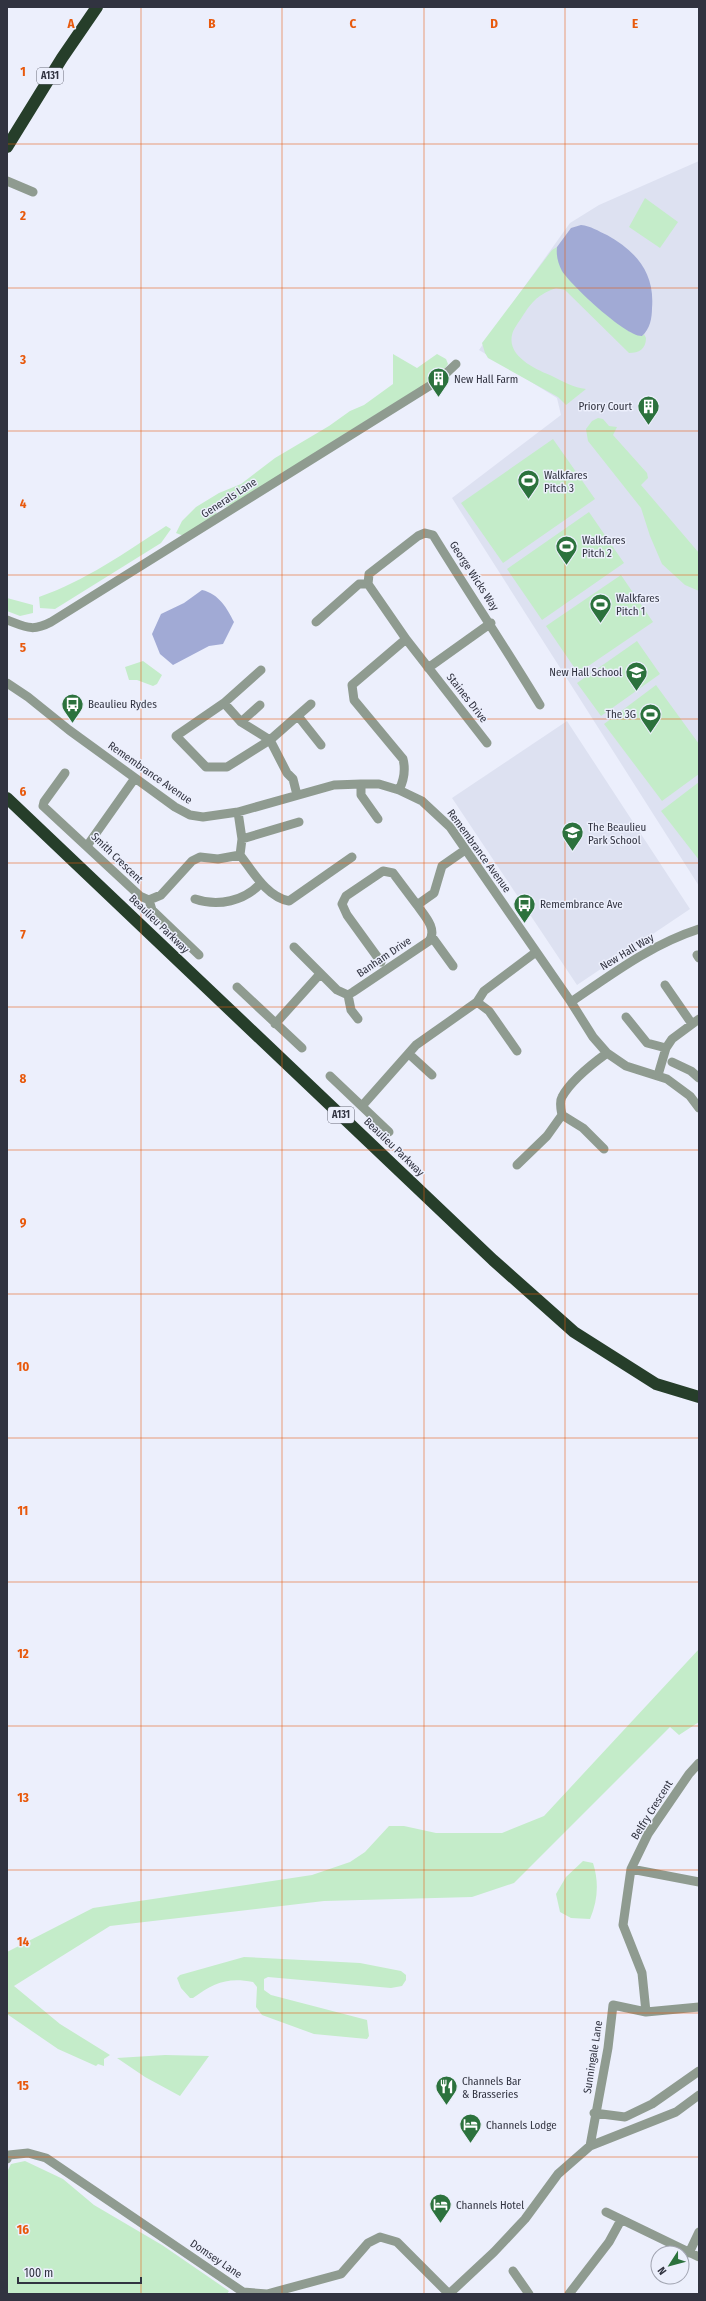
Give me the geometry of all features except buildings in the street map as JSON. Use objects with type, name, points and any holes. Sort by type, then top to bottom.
[{"type":"highway","name":"A131","points":[[7,147],[66,52],[97,7]]},
{"type":"highway","name":"Beaulieu Parkway","points":[[7,798],[493,1260],[574,1332],[656,1384],[699,1397]]},
{"type":"street","points":[[7,181],[33,192]]},
{"type":"street","name":"Generals Lane","points":[[7,620],[29,629],[39,628],[51,622],[439,380],[456,364]]},
{"type":"street","name":"George Wicks Way","points":[[368,584],[369,574],[418,536],[425,533],[433,535],[477,606],[491,623],[540,704]]},
{"type":"street","points":[[316,622],[359,584],[368,584],[406,639],[352,685],[354,700],[403,760],[404,774],[399,790]]},
{"type":"street","points":[[428,668],[491,623]]},
{"type":"street","name":"Staines Drive","points":[[406,639],[487,743]]},
{"type":"street","points":[[261,670],[224,703],[176,736],[206,767],[227,767],[270,740],[311,704]]},
{"type":"street","name":"Remembrance Avenue","points":[[7,683],[28,697],[175,807],[190,815],[203,818],[238,812],[334,785],[379,784],[399,790],[422,802],[438,814],[465,850],[571,1002],[593,1037],[607,1053],[626,1066],[658,1075],[690,1096],[699,1108]]},
{"type":"street","points":[[224,703],[240,722],[270,740],[287,773],[293,779],[297,795]]},
{"type":"street","points":[[240,722],[260,705]]},
{"type":"street","points":[[298,716],[320,745]]},
{"type":"street","name":"Smith Crescent","points":[[65,773],[44,802],[44,806],[140,896],[149,900]]},
{"type":"street","points":[[87,846],[135,778]]},
{"type":"street","points":[[361,784],[361,795],[378,820]]},
{"type":"street","points":[[238,812],[242,839],[240,855],[261,883],[278,899],[289,901],[352,857]]},
{"type":"street","points":[[242,839],[299,822]]},
{"type":"street","points":[[417,905],[434,893],[442,866],[465,850]]},
{"type":"street","points":[[199,955],[152,910],[149,900],[161,895],[192,861],[200,857],[218,859],[240,855]]},
{"type":"street","points":[[380,962],[347,916],[342,904],[346,896],[383,871],[389,870],[393,873],[417,905],[431,927],[432,937],[453,966]]},
{"type":"street","points":[[195,899],[204,902],[217,903],[240,898],[261,883]]},
{"type":"street","name":"New Hall Way","points":[[571,1002],[644,954],[684,934],[699,929]]},
{"type":"street","name":"Banham Drive","points":[[348,994],[423,945],[432,937]]},
{"type":"street","points":[[294,947],[337,990],[348,994],[351,1010],[358,1019]]},
{"type":"street","points":[[362,1106],[425,1038],[477,1002],[484,991],[536,952]]},
{"type":"street","points":[[276,1024],[320,974]]},
{"type":"street","points":[[658,1075],[666,1048],[672,1039],[696,1022],[665,985]]},
{"type":"street","points":[[237,987],[302,1048]]},
{"type":"street","points":[[477,1002],[489,1011],[517,1051]]},
{"type":"street","points":[[626,1017],[647,1043],[666,1048]]},
{"type":"street","points":[[517,1165],[547,1136],[562,1115],[561,1098],[569,1087],[607,1053]]},
{"type":"street","points":[[409,1054],[432,1075]]},
{"type":"street","points":[[672,1062],[691,1071],[699,1078]]},
{"type":"street","points":[[330,1076],[389,1132]]},
{"type":"street","points":[[562,1115],[583,1128],[604,1149]]},
{"type":"street","name":"Belfry Crescent","points":[[646,2012],[642,1973],[623,1925],[631,1869],[648,1834],[689,1774],[699,1763]]},
{"type":"street","points":[[631,1869],[699,1882]]},
{"type":"street","name":"Sunningale Lane","points":[[590,2146],[594,2113],[608,2048],[613,2005],[646,2012]]},
{"type":"street","points":[[646,2012],[699,2007]]},
{"type":"street","points":[[594,2113],[625,2117],[652,2104],[699,2072]]},
{"type":"street","points":[[449,2294],[494,2252],[525,2219],[558,2174],[590,2146],[676,2112],[699,2096]]},
{"type":"street","name":"Domsey Lane","points":[[7,2159],[9,2155],[28,2153],[46,2158],[243,2292],[267,2294],[341,2274],[368,2244],[380,2237],[397,2242],[449,2294]]},
{"type":"street","points":[[606,2212],[673,2245]]},
{"type":"street","points":[[569,2294],[609,2242],[621,2220]]},
{"type":"street","points":[[690,2251],[699,2232]]},
{"type":"street","points":[[513,2271],[529,2294]]},
{"type":"shaded area","name":"New Hall School","points":[[699,161],[699,886],[452,498],[561,415],[557,398],[479,350],[570,223],[599,205]]},
{"type":"shaded area","name":"The Beaulieu Park School","points":[[567,721],[690,909],[577,985],[452,798]]},
{"type":"green space","points":[[645,198],[678,222],[660,248],[629,227]]},
{"type":"green space","points":[[557,247],[557,254],[590,301],[630,332],[642,336],[644,334],[646,338],[645,345],[641,350],[629,353],[565,290],[556,288],[536,299],[529,306],[515,328],[512,335],[512,343],[514,350],[524,362],[568,384],[586,389],[566,405],[558,397],[488,358],[482,343],[552,250]]},
{"type":"green space","points":[[393,354],[417,368],[437,354],[446,359],[448,364],[440,375],[346,433],[238,503],[218,509],[213,521],[184,536],[176,533],[182,521],[196,507],[219,493],[241,484],[275,458],[329,426],[350,411],[364,405],[393,384]]},
{"type":"green space","points":[[598,418],[603,419],[609,426],[617,427],[613,435],[647,473],[648,478],[641,485],[699,553],[699,591],[685,585],[662,564],[650,536],[641,508],[588,441],[586,429],[592,421]]},
{"type":"green space","name":"Walkfares Pitch 3","points":[[553,439],[595,499],[503,563],[461,503]]},
{"type":"green space","name":"Walkfares Pitch 2","points":[[589,512],[624,563],[542,620],[507,569]]},
{"type":"green space","points":[[166,526],[171,529],[161,543],[55,609],[40,608],[39,597],[73,583],[120,556]]},
{"type":"green space","name":"Walkfares Pitch 1","points":[[621,575],[653,622],[578,673],[546,626]]},
{"type":"green space","points":[[7,598],[33,605],[33,613],[20,616],[7,611]]},
{"type":"green space","points":[[637,641],[660,674],[601,716],[577,683]]},
{"type":"green space","points":[[143,661],[162,675],[157,684],[153,686],[137,680],[129,680],[125,667]]},
{"type":"green space","name":"The 3G","points":[[656,685],[699,744],[699,774],[662,801],[604,724]]},
{"type":"green space","points":[[699,782],[699,860],[661,811]]},
{"type":"green space","points":[[699,1649],[699,1722],[679,1735],[670,1727],[514,1883],[472,1897],[324,1901],[110,1926],[14,1986],[60,2024],[110,2055],[104,2059],[104,2066],[98,2064],[96,2066],[58,2049],[7,2014],[7,1952],[93,1908],[312,1875],[350,1862],[365,1852],[389,1826],[404,1826],[436,1833],[502,1833],[544,1816]]},
{"type":"green space","points":[[583,1861],[593,1863],[597,1884],[595,1905],[590,1919],[571,1918],[560,1912],[556,1894],[566,1877]]},
{"type":"green space","points":[[244,1957],[360,1963],[401,1971],[406,1975],[406,1980],[402,1986],[391,1988],[268,1977],[264,1979],[264,1990],[271,1995],[367,2020],[369,2036],[367,2039],[314,2034],[262,2015],[256,2007],[257,1987],[253,1982],[236,1980],[221,1982],[208,1988],[193,1998],[190,1998],[181,1988],[177,1978],[180,1975]]},
{"type":"green space","points":[[165,2055],[209,2056],[180,2096],[145,2077],[117,2058]]},
{"type":"green space","points":[[25,2161],[63,2179],[94,2205],[162,2245],[229,2291],[227,2294],[7,2294],[7,2172],[11,2164]]},
{"type":"water","points":[[581,225],[588,226],[617,241],[627,248],[642,264],[650,284],[652,295],[652,312],[649,327],[642,336],[634,334],[612,320],[587,298],[562,271],[559,265],[557,247],[571,228]]},
{"type":"water","points":[[202,590],[218,598],[222,602],[234,622],[223,644],[209,646],[173,665],[160,654],[152,634],[161,614],[184,603]]},
{"type":"place","name":"New Hall Farm","points":[[439,398]]},
{"type":"place","name":"Priory Court","points":[[648,426]]},
{"type":"place","name":"Walkfares Pitch 3","points":[[528,500]]},
{"type":"place","name":"Walkfares Pitch 2","points":[[566,566]]},
{"type":"place","name":"Walkfares Pitch 1","points":[[600,624]]},
{"type":"place","name":"New Hall School","points":[[637,692]]},
{"type":"place","name":"Beaulieu Rydes","points":[[73,724]]},
{"type":"place","name":"The 3G","points":[[651,734]]},
{"type":"place","name":"The Beaulieu Park School","points":[[572,852]]},
{"type":"place","name":"Remembrance Ave","points":[[524,924]]},
{"type":"place","name":"Channels Bar & Brasseries","points":[[446,2106]]},
{"type":"place","name":"Channels Lodge","points":[[470,2144]]},
{"type":"place","name":"Channels Hotel","points":[[441,2224]]}]
